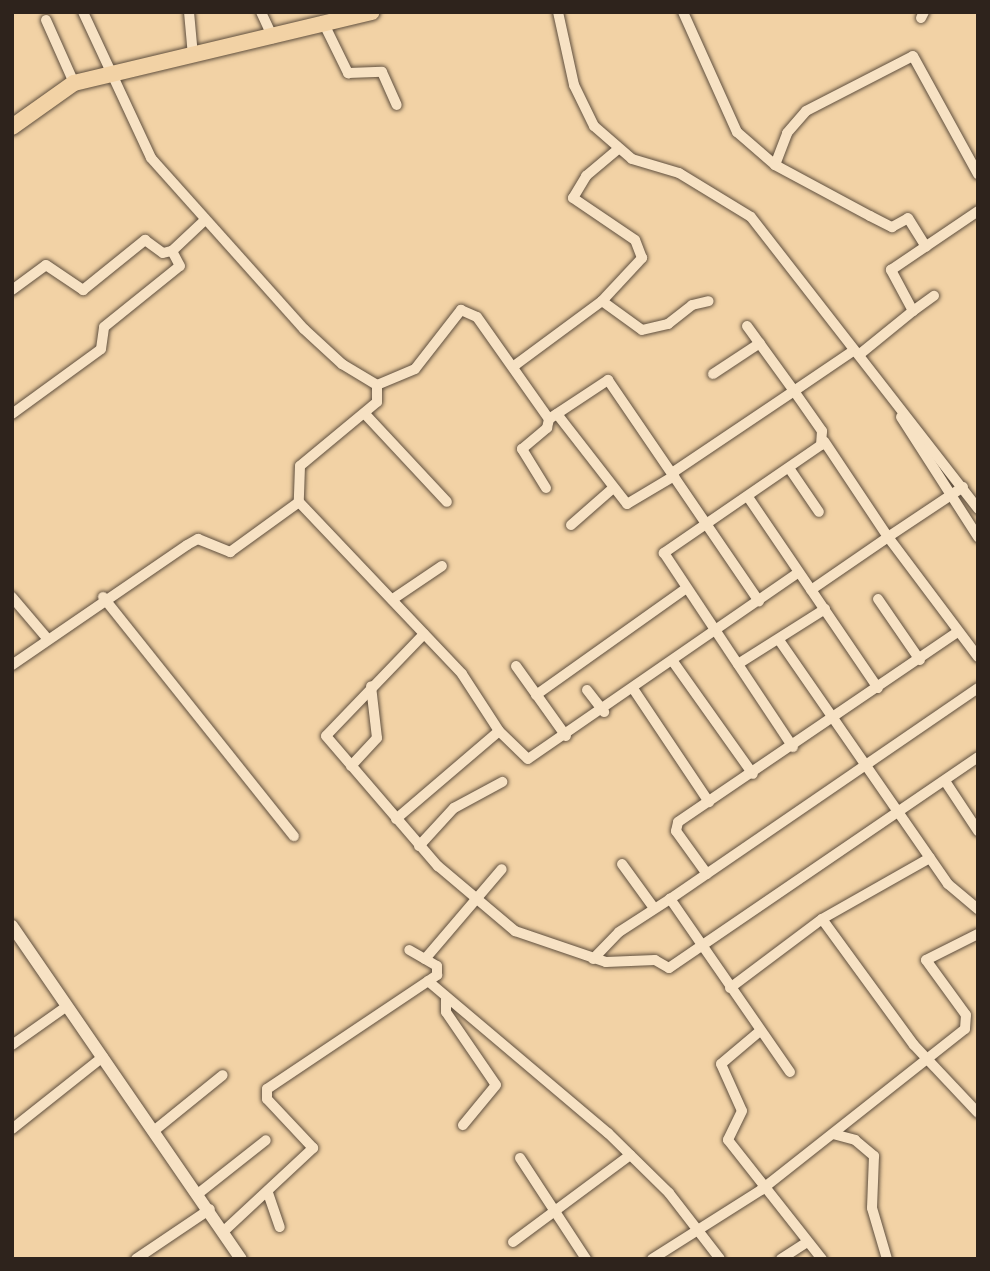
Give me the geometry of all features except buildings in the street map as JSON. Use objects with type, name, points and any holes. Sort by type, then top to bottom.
[{"type":"main road","points":[[12,127],[74,83],[111,71],[273,38],[364,13]]},
{"type":"street","points":[[83,12],[151,158],[318,343],[377,384]]},
{"type":"street","points":[[189,12],[193,56]]},
{"type":"street","points":[[261,12],[273,38]]},
{"type":"street","points":[[558,12],[582,109],[617,150],[679,173],[751,217],[978,509]]},
{"type":"street","points":[[683,12],[737,132],[775,165],[892,228],[908,218],[926,247]]},
{"type":"street","points":[[46,20],[74,83]]},
{"type":"street","points":[[324,24],[348,73],[382,72],[397,105]]},
{"type":"street","points":[[775,165],[787,133],[806,111],[913,56],[978,174]]},
{"type":"street","points":[[513,366],[602,301],[643,251],[572,195],[617,150]]},
{"type":"street","points":[[913,312],[890,272],[978,211]]},
{"type":"street","points":[[12,290],[46,265],[83,290],[149,239],[163,253],[172,251],[205,220]]},
{"type":"street","points":[[12,414],[101,349],[104,327],[180,266],[172,251]]},
{"type":"street","points":[[377,384],[415,369],[461,310],[477,317],[612,489],[630,505],[934,296]]},
{"type":"street","points":[[602,301],[642,330],[668,324],[692,305],[709,301]]},
{"type":"street","points":[[747,326],[794,391],[888,537],[956,634],[978,657]]},
{"type":"street","points":[[713,374],[760,343]]},
{"type":"street","points":[[546,488],[522,449],[547,428],[553,416],[608,380],[759,601]]},
{"type":"street","points":[[377,384],[377,402],[300,466],[299,502],[393,599],[424,634],[499,731],[528,759],[604,712],[798,573]]},
{"type":"street","points":[[898,408],[949,496],[978,537]]},
{"type":"street","points":[[365,414],[447,502]]},
{"type":"street","points":[[793,747],[685,589],[664,553],[824,441]]},
{"type":"street","points":[[789,468],[819,512]]},
{"type":"street","points":[[811,590],[963,488]]},
{"type":"street","points":[[571,525],[612,489]]},
{"type":"street","points":[[748,496],[878,688]]},
{"type":"street","points":[[12,665],[103,597],[198,539],[222,551],[238,548],[299,502]]},
{"type":"street","points":[[393,599],[442,566]]},
{"type":"street","points":[[537,695],[685,589]]},
{"type":"street","points":[[12,597],[46,637]]},
{"type":"street","points":[[103,597],[294,836]]},
{"type":"street","points":[[878,599],[920,660]]},
{"type":"street","points":[[738,664],[825,609]]},
{"type":"street","points":[[424,634],[326,730],[351,765],[419,846],[482,897],[526,938],[593,959],[655,960],[669,968],[978,757]]},
{"type":"street","points":[[707,874],[675,828],[956,634]]},
{"type":"street","points":[[779,640],[930,858],[967,906],[978,909]]},
{"type":"street","points":[[674,663],[753,774]]},
{"type":"street","points":[[516,666],[566,736]]},
{"type":"street","points":[[351,765],[377,738],[371,686]]},
{"type":"street","points":[[593,959],[654,908],[978,688]]},
{"type":"street","points":[[587,690],[604,712]]},
{"type":"street","points":[[634,690],[709,802]]},
{"type":"street","points":[[396,819],[499,731]]},
{"type":"street","points":[[945,781],[978,831]]},
{"type":"street","points":[[419,846],[454,808],[502,782]]},
{"type":"street","points":[[730,988],[822,919],[930,858]]},
{"type":"street","points":[[622,864],[654,908]]},
{"type":"street","points":[[425,959],[482,897],[502,869]]},
{"type":"street","points":[[670,899],[700,946],[790,1072]]},
{"type":"street","points":[[822,919],[925,1059],[978,1113]]},
{"type":"street","points":[[12,926],[199,1193],[241,1259]]},
{"type":"street","points":[[652,1259],[702,1230],[761,1190],[925,1059],[967,1020],[926,960],[978,934]]},
{"type":"street","points":[[224,1231],[268,1193],[313,1148],[267,1099],[267,1089],[440,971],[409,950]]},
{"type":"street","points":[[428,981],[630,1155],[702,1230],[720,1259]]},
{"type":"street","points":[[446,999],[446,1012],[496,1085],[463,1125]]},
{"type":"street","points":[[12,1045],[67,1006]]},
{"type":"street","points":[[760,1031],[721,1064],[742,1111],[728,1140],[761,1190],[822,1259]]},
{"type":"street","points":[[12,1129],[103,1057]]},
{"type":"street","points":[[155,1130],[223,1075]]},
{"type":"street","points":[[834,1134],[855,1140],[874,1156],[872,1208],[887,1259]]},
{"type":"street","points":[[199,1193],[266,1140]]},
{"type":"street","points":[[513,1242],[630,1155]]},
{"type":"street","points":[[520,1158],[558,1211],[586,1259]]},
{"type":"street","points":[[268,1193],[280,1227]]},
{"type":"street","points":[[136,1259],[210,1209]]},
{"type":"street","points":[[781,1259],[807,1242]]}]
